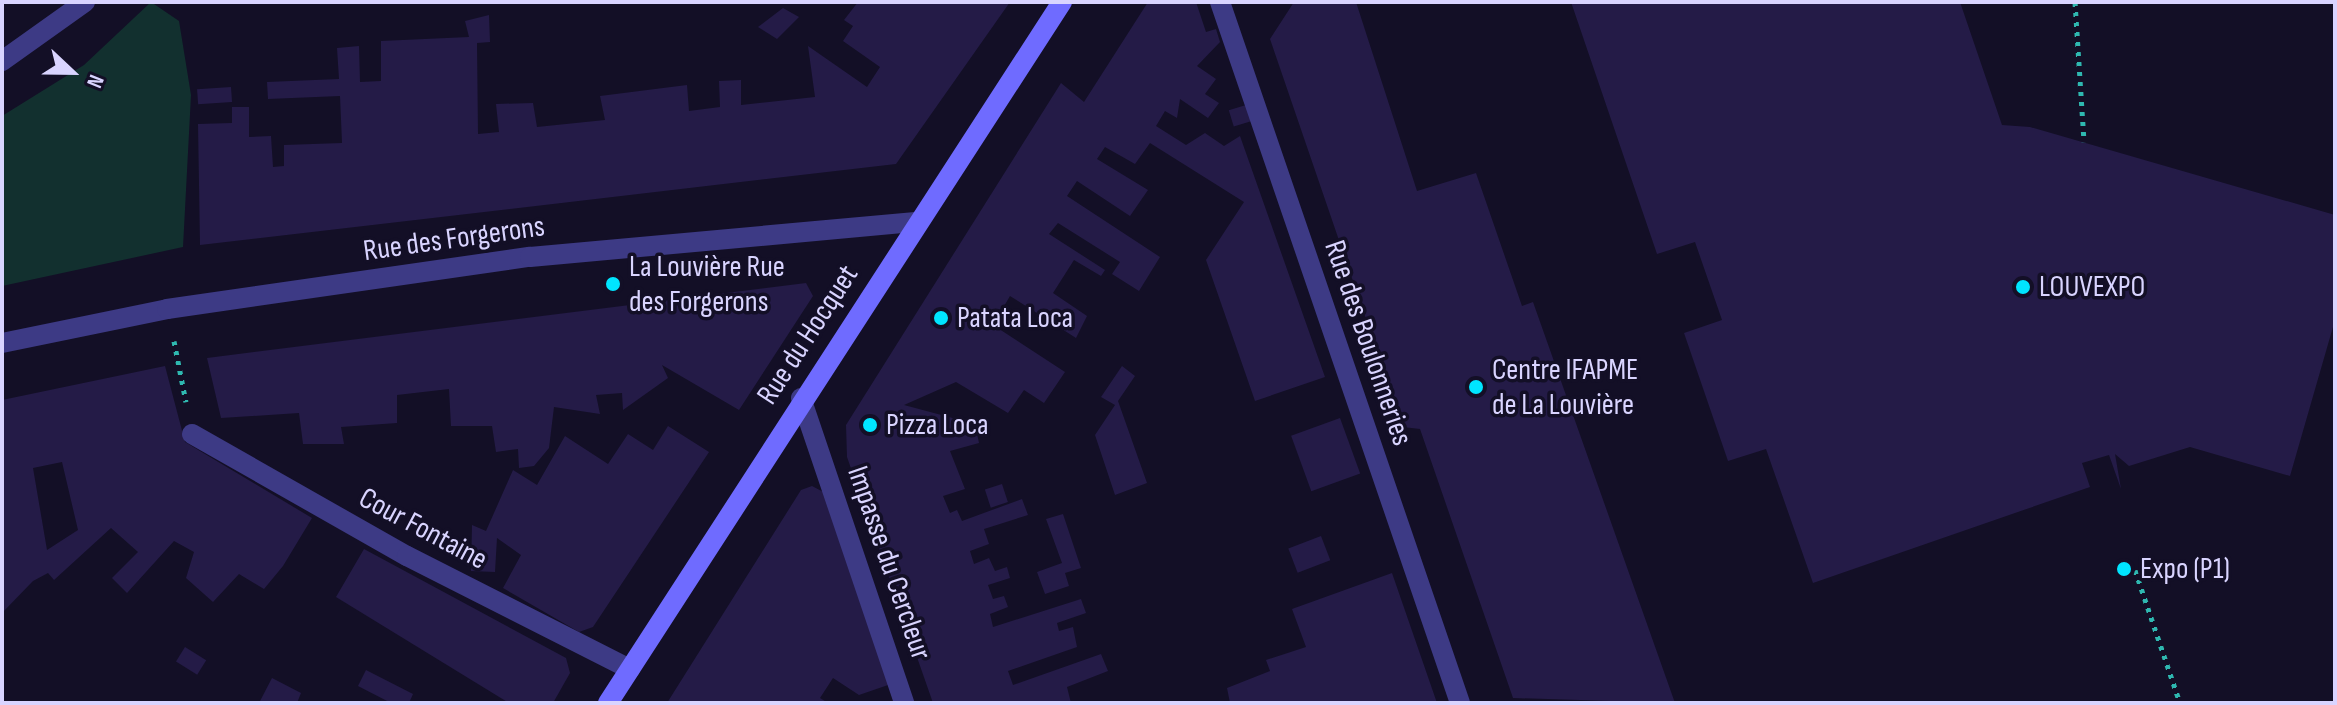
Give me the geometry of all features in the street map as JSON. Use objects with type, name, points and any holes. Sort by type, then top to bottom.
[{"type":"street","points":[[2,61],[85,2]]},
{"type":"street","name":"Rue du Hocquet","points":[[608,703],[801,398],[1062,2]]},
{"type":"street","name":"Rue des Boulonneries","points":[[1220,2],[1460,703]]},
{"type":"street","name":"Rue des Forgerons","points":[[2,343],[167,309],[530,257],[918,222]]},
{"type":"street","name":"Impasse du Cercleur","points":[[801,398],[904,703]]},
{"type":"street","name":"Cour Fontaine","points":[[192,434],[407,556],[630,669]]},
{"type":"path","points":[[2075,2],[2084,142]]},
{"type":"path","points":[[167,309],[192,434]]},
{"type":"path","points":[[2135,570],[2180,703]]},
{"type":"green space","points":[[151,2],[179,21],[191,95],[183,247],[2,286],[2,116],[84,65]]},
{"type":"building","points":[[858,2],[1010,2],[896,164],[200,245],[198,124],[232,123],[232,107],[249,107],[249,137],[271,136],[273,167],[284,166],[284,145],[342,143],[340,96],[268,99],[267,82],[339,79],[337,48],[359,46],[360,82],[381,81],[381,41],[469,37],[465,21],[489,15],[490,42],[477,43],[478,134],[499,132],[496,104],[533,103],[537,127],[605,120],[600,96],[687,85],[689,111],[720,107],[719,81],[741,80],[741,105],[815,97],[808,46],[867,87],[880,67],[843,41],[853,26],[844,20]]},
{"type":"building","points":[[1148,2],[1196,2],[1206,32],[1216,29],[1220,42],[1197,66],[1216,79],[1205,94],[1219,103],[1208,118],[1180,99],[1177,118],[1165,111],[1156,126],[1186,145],[1205,133],[1224,146],[1240,136],[1325,377],[1255,401],[1206,260],[1244,202],[1150,143],[1135,164],[1105,147],[1097,159],[1148,190],[1130,216],[1077,181],[1067,196],[1160,257],[1139,291],[1112,274],[1120,262],[1058,223],[1049,234],[1105,270],[1101,276],[1074,260],[1053,293],[1087,316],[1076,338],[1010,296],[993,325],[1065,372],[1044,403],[1024,390],[1008,413],[956,382],[904,405],[975,424],[979,443],[950,451],[965,489],[943,496],[950,513],[957,510],[962,521],[1022,499],[1028,515],[984,529],[989,544],[970,551],[974,564],[989,558],[995,571],[1007,567],[1010,578],[988,585],[993,599],[1004,596],[1008,607],[990,614],[993,627],[1081,599],[1086,613],[1057,623],[1059,631],[1073,627],[1077,647],[1008,671],[1013,685],[1101,654],[1108,671],[1067,687],[1071,703],[933,703],[847,457],[846,425],[1061,83],[1084,102]]},
{"type":"building","name":"Centre IFAPME de La Louvière","points":[[1294,2],[1356,2],[1417,191],[1476,173],[1522,306],[1533,302],[1675,703],[1513,698],[1420,429],[1403,427],[1270,39]]},
{"type":"building","name":"LOUVEXPO","points":[[1571,2],[1960,2],[2002,125],[2030,127],[2335,215],[2335,320],[2290,476],[2190,447],[2129,466],[2115,454],[2121,489],[2109,455],[2082,463],[2090,487],[1813,583],[1766,449],[1728,461],[1684,333],[1722,320],[1695,242],[1657,254]]},
{"type":"building","points":[[783,8],[799,17],[777,39],[758,27]]},
{"type":"building","points":[[231,87],[232,102],[198,104],[197,89]]},
{"type":"building","points":[[1246,105],[1251,121],[1234,127],[1229,110]]},
{"type":"building","points":[[806,283],[813,296],[739,410],[662,365],[668,378],[623,410],[622,393],[596,395],[600,414],[554,407],[549,448],[534,466],[519,468],[518,449],[496,452],[492,426],[451,426],[449,389],[397,395],[397,423],[341,427],[344,444],[303,444],[299,413],[221,418],[207,358]]},
{"type":"building","points":[[165,366],[185,442],[312,518],[283,566],[264,589],[239,574],[213,602],[186,578],[194,552],[174,541],[127,593],[112,578],[138,552],[111,528],[54,580],[48,573],[33,581],[2,613],[2,400]],"holes":[[[62,462],[78,530],[47,550],[33,468]]]},
{"type":"building","points":[[1122,366],[1135,376],[1118,401],[1147,483],[1115,495],[1095,435],[1115,405],[1101,397]]},
{"type":"building","points":[[1340,418],[1360,473],[1311,491],[1291,436]]},
{"type":"building","points":[[668,426],[709,452],[593,627],[579,632],[503,588],[521,555],[497,538],[495,572],[471,571],[472,525],[486,531],[513,470],[537,485],[565,436],[608,464],[628,434],[653,450]]},
{"type":"building","points":[[1002,484],[1008,502],[991,508],[985,490]]},
{"type":"building","points":[[812,486],[829,495],[891,684],[859,695],[833,678],[820,698],[828,703],[667,703],[801,490]]},
{"type":"building","points":[[1063,514],[1081,568],[1065,573],[1069,586],[1045,594],[1037,572],[1062,563],[1046,519]]},
{"type":"building","points":[[1321,536],[1330,560],[1298,573],[1288,549]]},
{"type":"building","points":[[364,549],[566,658],[570,673],[553,703],[509,703],[336,597]]},
{"type":"building","points":[[1392,573],[1437,703],[1230,703],[1227,688],[1270,671],[1266,660],[1306,647],[1292,609]]},
{"type":"building","points":[[185,647],[206,660],[197,675],[176,661]]},
{"type":"building","points":[[366,670],[413,694],[409,703],[391,703],[358,686]]},
{"type":"building","points":[[272,678],[301,693],[297,703],[259,703]]},
{"type":"place","name":"La Louvière Rue des Forgerons","points":[[613,284]]},
{"type":"place","name":"LOUVEXPO","points":[[2023,287]]},
{"type":"place","name":"Patata Loca","points":[[941,318]]},
{"type":"place","name":"Centre IFAPME de La Louvière","points":[[1476,387]]},
{"type":"place","name":"Pizza Loca","points":[[870,425]]},
{"type":"place","name":"Expo (P1)","points":[[2124,569]]}]
